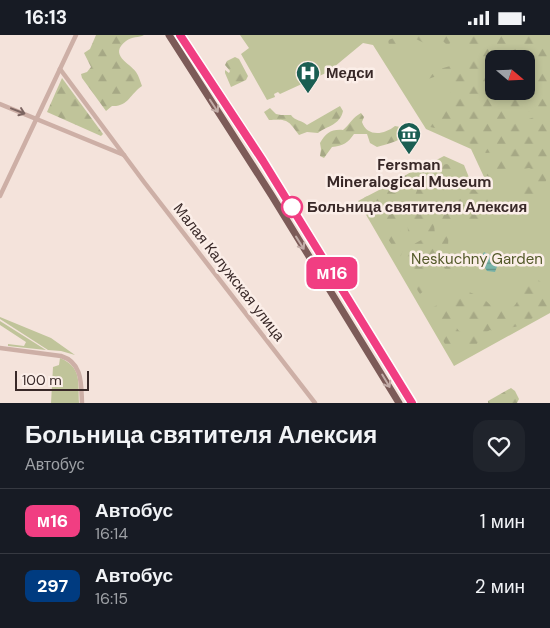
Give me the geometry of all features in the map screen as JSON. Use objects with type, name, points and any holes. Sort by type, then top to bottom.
[{"type":"main road","points":[[169,35],[272,196],[399,403]]},
{"type":"main road","points":[[180,35],[263,161],[412,403]]},
{"type":"street","points":[[0,196],[76,35]]},
{"type":"street","name":"Малая Калужская улица","points":[[60,69],[144,182],[315,403]]},
{"type":"street","points":[[0,104],[125,155]]},
{"type":"street","points":[[0,348],[61,355],[68,358],[78,369],[82,403]]},
{"type":"green space","points":[[96,35],[144,35],[128,39],[119,50],[122,58],[137,74],[142,86],[125,102],[112,106],[106,111],[81,74],[87,72],[91,67],[84,53],[90,49]]},
{"type":"green space","name":"Neskuchny Garden","points":[[240,35],[550,35],[550,313],[454,366],[358,201],[444,156],[464,165],[472,185],[484,177],[471,149],[426,129],[373,45],[363,43],[328,72],[280,94],[278,92],[274,94],[275,97],[267,100],[241,54],[249,48]]},
{"type":"green space","points":[[403,35],[431,35],[424,43],[410,36],[403,43],[395,46],[389,45],[388,40]]},
{"type":"green space","points":[[437,35],[550,35],[550,108],[540,109],[536,112],[521,112],[521,118],[526,120],[540,115],[550,117],[550,170],[535,206],[532,206],[529,199],[511,196],[511,194],[519,190],[524,184],[535,181],[536,171],[529,168],[519,170],[517,168],[489,178],[485,174],[484,164],[494,163],[499,157],[497,152],[486,153],[476,146],[453,137],[451,132],[456,126],[454,121],[448,121],[435,128],[430,127],[426,122],[427,118],[455,106],[456,101],[442,76],[429,79],[409,89],[409,86],[440,69],[462,64],[469,54],[470,47],[465,42],[454,37],[448,46]]},
{"type":"green space","points":[[235,57],[239,59],[248,76],[246,80],[231,87],[225,73],[225,70],[229,73],[230,71],[225,65],[227,61]]},
{"type":"green space","points":[[62,78],[103,134],[101,136],[47,112]]},
{"type":"green space","points":[[340,106],[343,111],[336,122],[318,133],[307,132],[299,135],[287,121],[269,120],[264,112],[270,108],[276,114],[291,115],[307,125]]},
{"type":"green space","points":[[361,113],[364,117],[362,122],[364,127],[372,132],[381,133],[395,126],[400,127],[407,124],[411,130],[400,139],[377,147],[370,143],[367,134],[354,134],[345,143],[332,147],[324,158],[320,156],[320,143],[324,137],[329,132],[343,130]]},
{"type":"green space","points":[[447,164],[454,168],[457,176],[443,191],[436,186],[429,185],[427,193],[434,214],[415,238],[412,237],[408,231],[407,217],[422,177],[437,166]]},
{"type":"green space","points":[[421,167],[408,188],[399,197],[378,210],[373,218],[361,206],[365,197],[375,194]]},
{"type":"green space","points":[[465,179],[477,192],[486,197],[495,215],[471,225],[466,223],[464,218],[459,217],[456,220],[448,243],[454,266],[454,276],[439,286],[446,273],[442,260],[440,224],[455,187]]},
{"type":"green space","points":[[396,204],[401,206],[398,215],[399,229],[411,244],[404,248],[400,258],[380,226],[382,215]]},
{"type":"green space","points":[[432,223],[434,224],[436,246],[441,264],[439,275],[433,264],[420,272],[420,277],[426,289],[420,294],[404,264],[414,244],[423,239]]},
{"type":"green space","points":[[526,277],[532,278],[542,283],[549,296],[550,308],[519,326],[509,328],[500,333],[490,330],[485,333],[476,345],[456,349],[446,346],[427,315],[426,310],[462,289],[483,299],[492,308],[506,311],[515,305],[518,299],[522,279]],"holes":[[[458,320],[468,320],[469,325],[474,330],[473,335],[468,336],[459,331],[453,323]]]},
{"type":"green space","points":[[0,317],[51,338],[75,355],[48,350],[0,319]]},
{"type":"green space","points":[[0,321],[46,350],[8,346],[8,344],[24,346],[26,342],[0,325]]},
{"type":"green space","points":[[60,358],[72,366],[75,371],[78,382],[79,403],[51,403],[53,367],[59,365]]},
{"type":"green space","points":[[511,388],[519,399],[517,403],[488,403],[488,401]]},
{"type":"water","points":[[484,252],[489,255],[491,254],[498,264],[495,272],[487,271],[480,260]]},
{"type":"bus line","name":"м16","points":[[180,35],[263,161],[412,403]]},
{"type":"place","name":"Медси","points":[[308,94]]},
{"type":"place","name":"Fersman Mineralogical Museum","points":[[409,155]]},
{"type":"place","name":"Больница святителя Алексия","points":[[292,207]]}]
